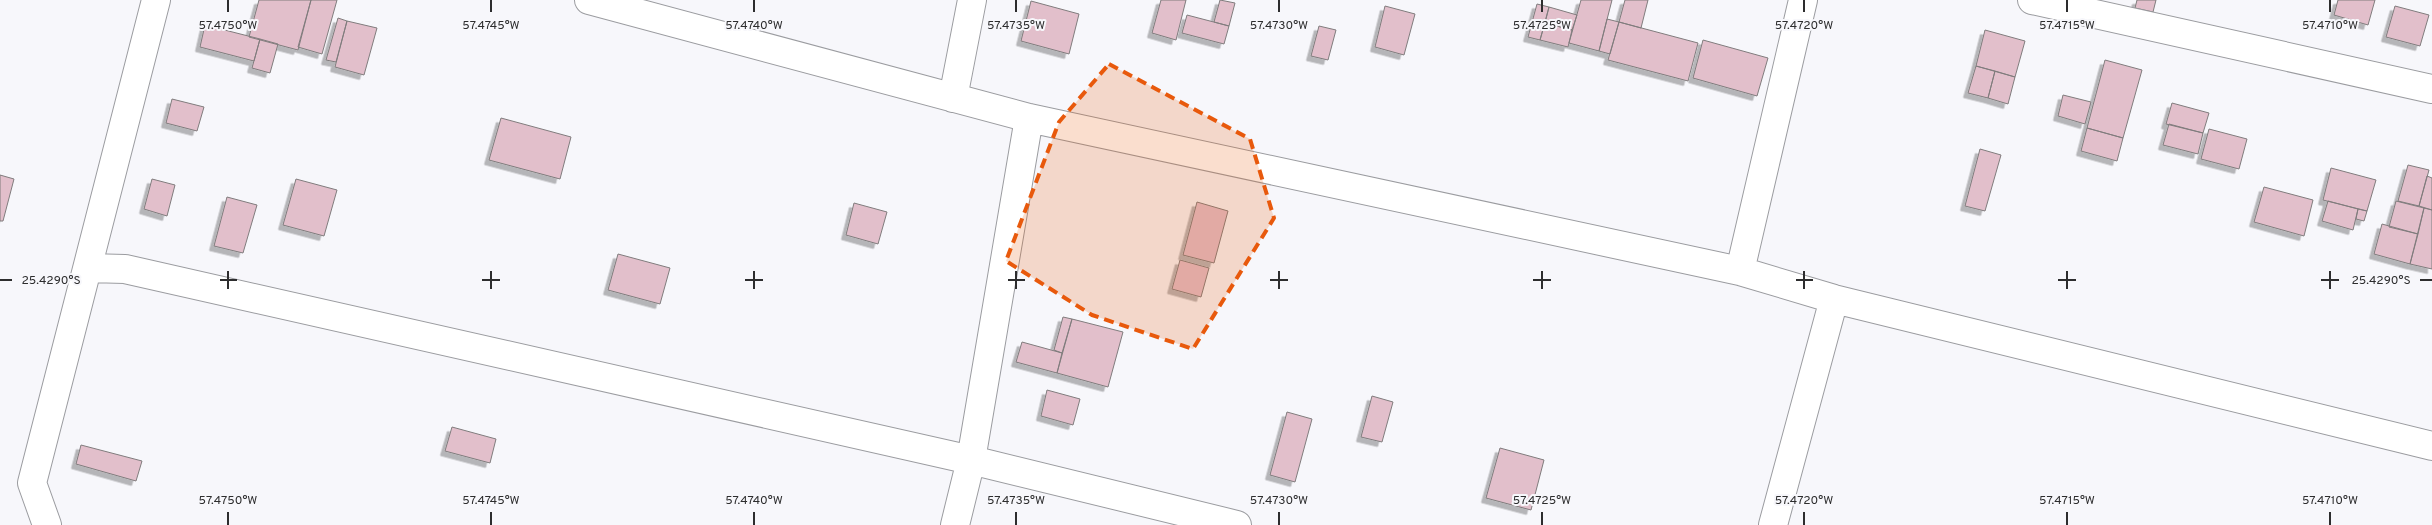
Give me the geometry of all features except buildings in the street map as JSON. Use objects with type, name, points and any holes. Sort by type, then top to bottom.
[{"type":"street","points":[[47,525],[32,483],[156,0]]},
{"type":"street","points":[[589,0],[1028,118],[1740,270],[1834,299],[2432,446]]},
{"type":"street","points":[[953,98],[972,0]]},
{"type":"street","points":[[1740,270],[1803,0]]},
{"type":"street","points":[[2032,0],[2432,89]]},
{"type":"street","points":[[955,525],[971,460],[1028,118]]},
{"type":"street","points":[[88,268],[125,269],[971,460],[1236,525]]},
{"type":"street","points":[[1773,525],[1834,299]]},
{"type":"highlighted area","points":[[1109,64],[1250,139],[1274,218],[1193,349],[1092,315],[1006,261],[1059,122]]}]
